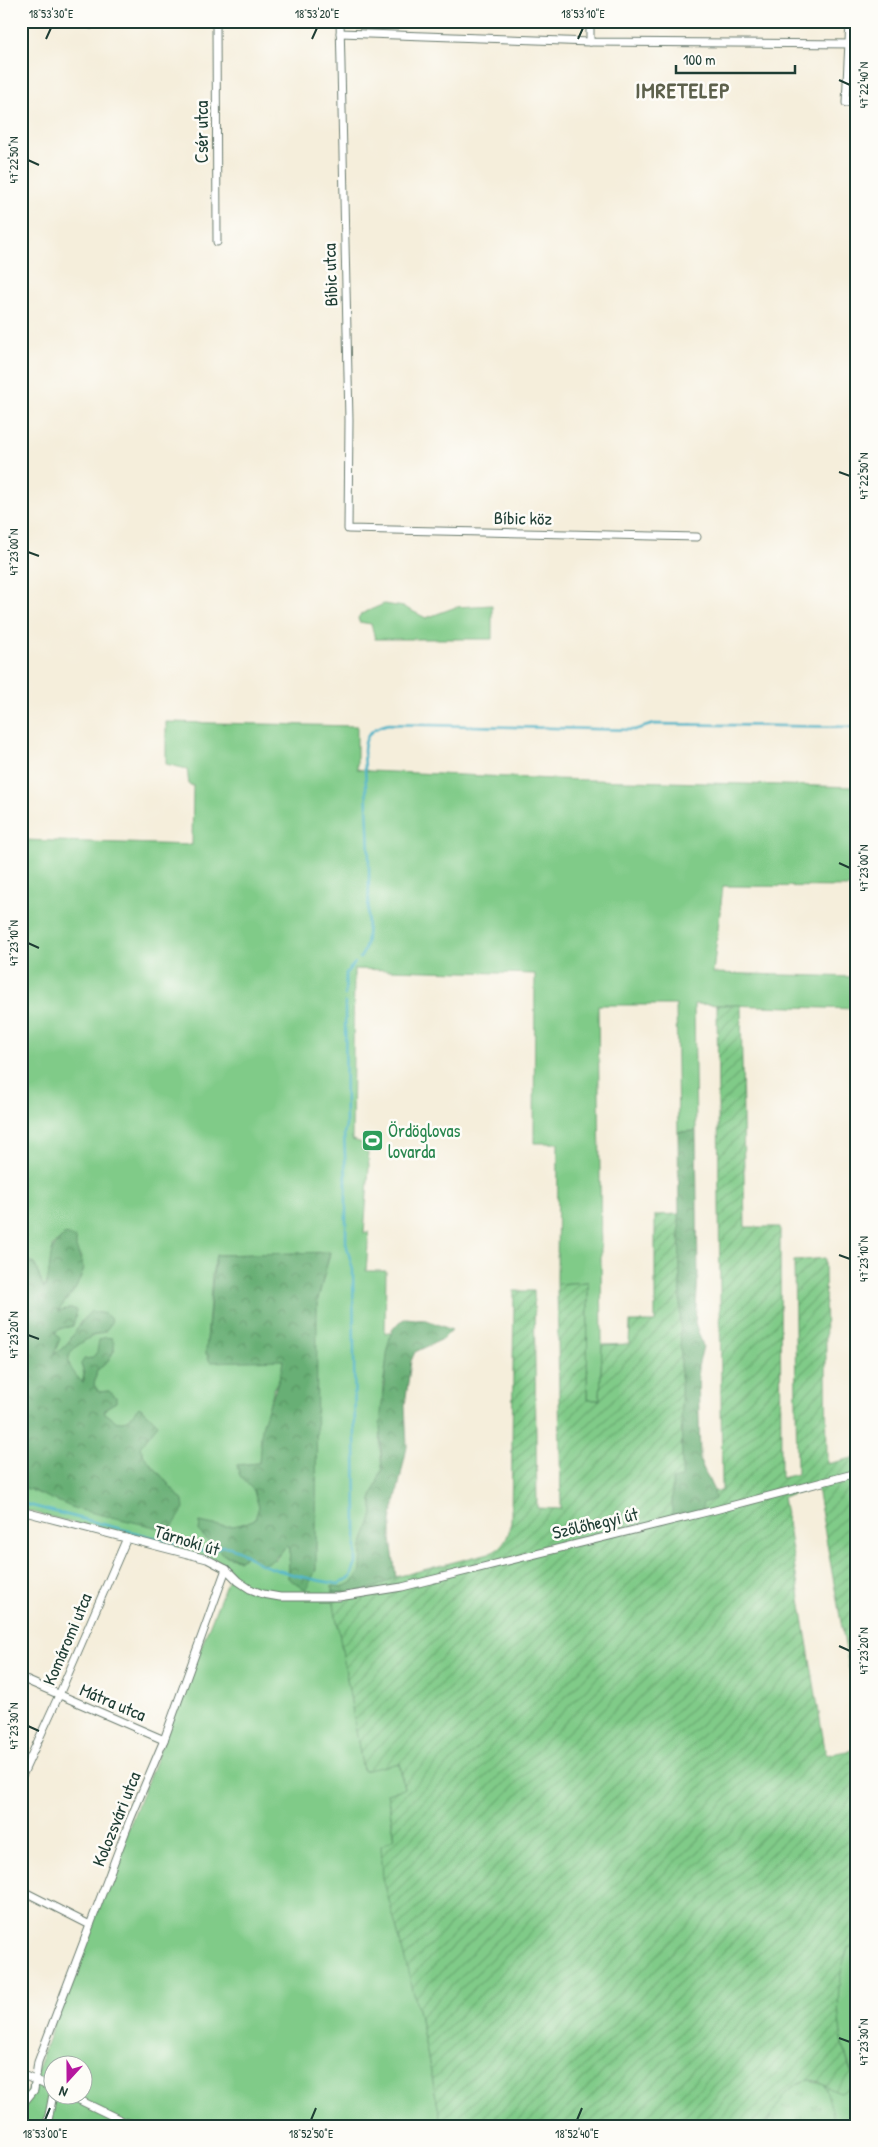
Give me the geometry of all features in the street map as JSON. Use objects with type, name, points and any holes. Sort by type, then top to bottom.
[{"type":"street","name":"Csér utca","points":[[216,21],[216,242]]},
{"type":"street","name":"Bíbic utca","points":[[340,21],[349,420],[348,529]]},
{"type":"street","points":[[590,21],[590,42]]},
{"type":"street","points":[[846,103],[853,44],[850,21]]},
{"type":"street","points":[[340,33],[590,42],[853,44]]},
{"type":"street","name":"Bíbic köz","points":[[348,529],[697,537]]},
{"type":"street","name":"Szőlőhegyi út","points":[[339,1597],[402,1587],[857,1473]]},
{"type":"street","points":[[21,1520],[23,1512]]},
{"type":"street","name":"Tárnoki út","points":[[23,1512],[207,1559],[226,1569],[238,1581],[263,1594],[280,1597],[339,1597]]},
{"type":"street","name":"Komáromi utca","points":[[21,1778],[127,1538]]},
{"type":"street","name":"Kolozsvári utca","points":[[37,2081],[38,2062],[130,1820],[164,1740],[226,1569]]},
{"type":"street","name":"Mátra utca","points":[[21,1678],[164,1740]]},
{"type":"street","points":[[21,1890],[90,1925]]},
{"type":"street","points":[[21,2074],[42,2083]]},
{"type":"street","points":[[21,2106],[34,2090],[37,2081]]},
{"type":"street","points":[[47,2126],[51,2104]]},
{"type":"street","points":[[88,2104],[133,2126]]},
{"type":"street","points":[[21,2118],[26,2126]]},
{"type":"green space","points":[[384,604],[404,607],[426,618],[456,607],[492,605],[492,639],[375,639],[371,624],[359,622],[358,618],[361,614]]},
{"type":"green space","points":[[166,722],[357,726],[357,769],[370,771],[554,779],[857,787],[857,887],[723,886],[713,973],[857,977],[857,1009],[694,1004],[696,1131],[678,1132],[676,1005],[598,1005],[602,1345],[600,1400],[587,1400],[588,1282],[557,1284],[558,1143],[534,1143],[535,974],[354,969],[352,1140],[367,1144],[369,1167],[364,1233],[369,1232],[366,1271],[386,1271],[385,1333],[391,1333],[383,1384],[380,1447],[382,1469],[371,1500],[373,1514],[362,1547],[361,1571],[352,1583],[342,1587],[332,1586],[332,1592],[363,1770],[399,1762],[404,1789],[387,1793],[418,2009],[442,2126],[140,2126],[130,2122],[130,2126],[21,2126],[21,2098],[33,2080],[42,2056],[42,2104],[92,2104],[92,2054],[43,2054],[105,1887],[231,1572],[213,1561],[21,1509],[21,1486],[41,1494],[183,1501],[144,1456],[139,1446],[158,1424],[132,1415],[128,1420],[117,1422],[104,1412],[107,1407],[116,1402],[109,1391],[99,1392],[94,1385],[97,1370],[104,1365],[115,1350],[97,1352],[92,1359],[81,1364],[84,1374],[82,1384],[71,1372],[68,1357],[72,1351],[78,1345],[106,1331],[81,1321],[70,1340],[54,1355],[55,1332],[62,1328],[73,1326],[57,1312],[76,1288],[81,1257],[65,1234],[53,1246],[48,1281],[44,1289],[35,1265],[21,1255],[21,840],[192,845],[193,785],[189,785],[187,769],[166,764]],"holes":[[[330,1253],[317,1303],[306,1589],[288,1578],[290,1548],[286,1546],[276,1559],[254,1561],[247,1556],[240,1560],[224,1555],[199,1532],[200,1522],[228,1527],[255,1519],[259,1507],[254,1490],[240,1476],[237,1465],[259,1463],[263,1425],[274,1389],[282,1375],[283,1359],[206,1353],[212,1275],[216,1255]]]},
{"type":"green space","points":[[717,1005],[741,1005],[745,1227],[780,1227],[781,1478],[797,1474],[794,1261],[825,1258],[827,1464],[857,1457],[857,1712],[817,1488],[783,1497],[826,1755],[857,1749],[857,1944],[848,1948],[843,1963],[838,2008],[842,2039],[850,2069],[857,2083],[841,2093],[816,2081],[807,2080],[799,2083],[785,2094],[765,2126],[442,2126],[418,2009],[383,1878],[381,1846],[395,1838],[387,1793],[404,1789],[400,1763],[363,1771],[332,1592],[354,1593],[371,1590],[396,1577],[493,1552],[506,1539],[511,1521],[514,1291],[534,1291],[537,1508],[561,1509],[557,1284],[588,1282],[587,1400],[600,1400],[602,1345],[629,1344],[630,1322],[655,1322],[655,1215],[679,1214],[682,1477],[672,1480],[672,1516],[702,1509],[703,1503],[715,1499],[714,1491],[722,1491]]},
{"type":"green space","points":[[696,1131],[698,1276],[695,1323],[703,1346],[698,1367],[700,1461],[714,1491],[715,1500],[703,1509],[672,1517],[672,1480],[682,1476],[678,1132]]},
{"type":"green space","points":[[65,1234],[76,1238],[76,1247],[84,1269],[76,1288],[58,1311],[71,1308],[77,1310],[73,1326],[62,1328],[55,1332],[60,1339],[54,1354],[70,1340],[91,1311],[105,1314],[112,1320],[105,1331],[92,1336],[76,1347],[71,1352],[69,1362],[71,1368],[83,1383],[84,1374],[81,1364],[84,1359],[92,1358],[97,1352],[99,1340],[105,1337],[112,1338],[114,1343],[113,1352],[105,1364],[97,1370],[94,1385],[99,1392],[109,1391],[116,1397],[116,1402],[107,1407],[104,1412],[117,1422],[128,1420],[139,1407],[158,1424],[140,1447],[144,1456],[183,1501],[184,1509],[173,1526],[164,1529],[76,1509],[21,1486],[21,1255],[35,1265],[44,1289],[48,1280],[53,1249]]},
{"type":"green space","points":[[330,1252],[317,1303],[316,1570],[306,1590],[288,1578],[290,1549],[286,1546],[269,1562],[259,1563],[247,1556],[240,1560],[224,1555],[199,1532],[200,1522],[234,1526],[255,1519],[259,1507],[254,1491],[240,1476],[237,1465],[259,1463],[263,1424],[280,1376],[283,1360],[210,1362],[206,1353],[216,1255]]},
{"type":"green space","points":[[406,1318],[427,1320],[452,1330],[443,1339],[415,1352],[411,1361],[405,1405],[407,1447],[391,1521],[391,1539],[396,1577],[366,1590],[332,1592],[332,1586],[342,1587],[352,1583],[361,1571],[362,1547],[373,1514],[371,1500],[382,1469],[380,1424],[388,1345],[392,1330],[399,1322]]},
{"type":"green space","points":[[857,1944],[857,2081],[847,2060],[844,2047],[837,1993],[846,1952],[848,1948]]},
{"type":"green space","points":[[809,2080],[825,2085],[836,2126],[757,2126],[780,2098],[801,2082]]},
{"type":"green space","points":[[857,2083],[857,2126],[765,2126],[825,2085],[834,2090],[841,2091],[849,2089]]},
{"type":"waterway","points":[[360,958],[365,948],[367,937],[369,893],[364,750],[368,736],[378,728],[388,724],[634,730],[654,724],[857,727]]},
{"type":"waterway","points":[[345,995],[346,973],[355,963]]},
{"type":"waterway","points":[[21,1503],[206,1551],[222,1546],[230,1547],[263,1565],[310,1579],[339,1584],[351,1577],[356,1563],[356,1523],[353,1270],[346,1243],[344,1133],[346,1126],[345,1002]]},
{"type":"place","name":"Ördöglovas lovarda","points":[[372,1140]]},
{"type":"district","name":"IMRETELEP","points":[[683,90]]}]
